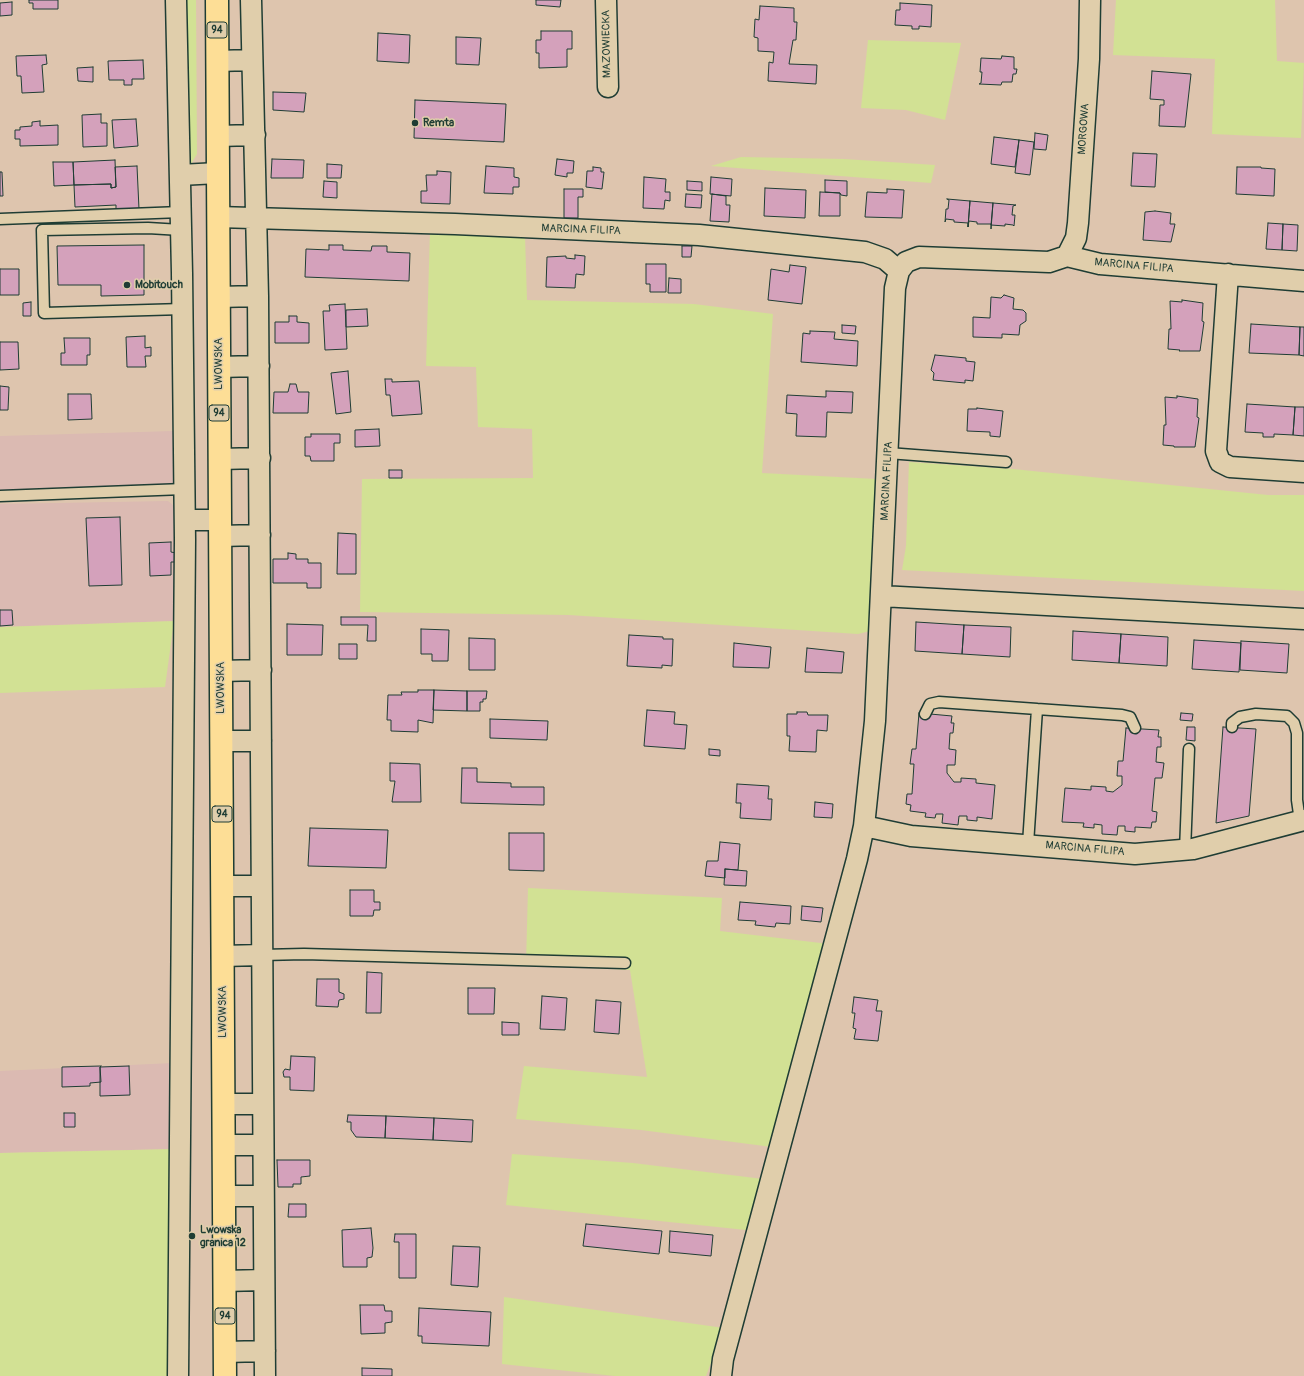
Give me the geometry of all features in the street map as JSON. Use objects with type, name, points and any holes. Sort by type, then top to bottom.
[{"type":"main road","name":"LWOWSKA","points":[[217,0],[225,1376]]},
{"type":"street","points":[[176,0],[183,309],[185,520],[178,1376]]},
{"type":"street","points":[[251,0],[257,218],[260,458],[261,886],[265,1376]]},
{"type":"street","name":"MAZOWIECKA","points":[[606,0],[608,88]]},
{"type":"street","name":"MORGOWA","points":[[1067,256],[1076,238],[1078,223],[1088,77],[1090,0]]},
{"type":"street","points":[[217,61],[252,60]]},
{"type":"street","points":[[218,136],[255,135]]},
{"type":"street","points":[[180,174],[218,173]]},
{"type":"street","name":"MARCINA FILIPA","points":[[218,217],[699,235],[865,252],[885,260],[899,271],[895,288],[873,745],[864,826],[858,859],[723,1359],[721,1376]]},
{"type":"street","points":[[899,271],[906,262],[919,257],[1049,262],[1067,256]]},
{"type":"street","name":"MARCINA FILIPA","points":[[1067,256],[1100,264],[1304,281]]},
{"type":"street","points":[[1228,274],[1216,451],[1220,462],[1230,468],[1304,472]]},
{"type":"street","points":[[219,297],[258,296]]},
{"type":"street","points":[[219,367],[259,366]]},
{"type":"street","points":[[220,459],[260,458]]},
{"type":"street","points":[[185,520],[260,535]]},
{"type":"street","points":[[881,596],[1304,619]]},
{"type":"street","points":[[221,671],[261,670]]},
{"type":"street","points":[[222,742],[261,741]]},
{"type":"street","name":"MARCINA FILIPA","points":[[864,826],[911,836],[1028,844],[1135,854],[1185,851],[1302,821]]},
{"type":"street","points":[[222,886],[261,886]]},
{"type":"street","points":[[222,956],[262,955]]},
{"type":"street","points":[[223,1104],[263,1104]]},
{"type":"street","points":[[224,1145],[263,1145]]},
{"type":"street","points":[[224,1196],[263,1196]]},
{"type":"street","points":[[224,1281],[264,1280]]},
{"type":"street","points":[[225,1352],[265,1351]]},
{"type":"lane","points":[[0,219],[181,221]]},
{"type":"lane","points":[[181,221],[148,228],[42,230],[44,313],[183,309]]},
{"type":"lane","points":[[888,453],[1006,462]]},
{"type":"lane","points":[[0,496],[184,489]]},
{"type":"lane","points":[[925,714],[930,704],[939,702],[1122,715],[1130,717],[1135,728]]},
{"type":"lane","points":[[1028,844],[1037,709]]},
{"type":"lane","points":[[1232,727],[1232,723],[1240,717],[1256,714],[1287,716],[1294,723],[1297,733],[1297,800],[1302,821]]},
{"type":"lane","points":[[1185,851],[1189,749]]},
{"type":"lane","points":[[262,955],[304,954],[625,963]]},
{"type":"shaded area","points":[[174,431],[180,479],[170,486],[0,491],[0,436]]},
{"type":"shaded area","points":[[168,501],[179,510],[178,584],[174,621],[0,627],[0,504]]},
{"type":"shaded area","points":[[173,1063],[174,1149],[0,1153],[0,1071]]},
{"type":"green space","points":[[182,0],[196,0],[197,154],[191,164],[189,164]]},
{"type":"green space","points":[[1116,0],[1275,0],[1277,61],[1304,63],[1301,138],[1212,134],[1215,59],[1113,55]]},
{"type":"green space","points":[[868,40],[961,43],[945,120],[906,110],[861,108]]},
{"type":"green space","points":[[741,157],[844,159],[935,165],[931,183],[711,166]]},
{"type":"green space","points":[[430,231],[525,236],[527,300],[694,304],[773,314],[762,473],[876,479],[876,533],[870,631],[858,634],[569,615],[360,612],[362,479],[533,478],[532,429],[478,427],[476,367],[426,366]]},
{"type":"green space","points":[[909,462],[1013,469],[1268,495],[1304,495],[1304,591],[902,570],[906,546]]},
{"type":"green space","points":[[174,621],[165,687],[0,693],[0,627]]},
{"type":"green space","points":[[528,888],[722,898],[720,931],[829,944],[772,1147],[641,1130],[516,1119],[524,1066],[647,1077],[630,970],[526,964]]},
{"type":"green space","points":[[174,1149],[170,1376],[0,1376],[0,1153]]},
{"type":"green space","points":[[512,1154],[633,1163],[763,1179],[746,1230],[506,1205]]},
{"type":"green space","points":[[504,1297],[724,1328],[706,1376],[615,1376],[502,1364]]},
{"type":"building","points":[[29,0],[58,0],[58,9],[33,9],[33,3],[29,3]]},
{"type":"building","points":[[536,0],[561,0],[560,7],[536,5]]},
{"type":"building","points":[[12,2],[12,15],[0,16],[0,3]]},
{"type":"building","points":[[900,3],[932,5],[931,27],[919,26],[919,29],[912,29],[912,26],[895,25],[896,10],[900,10]]},
{"type":"building","points":[[760,6],[794,8],[794,22],[797,22],[796,40],[793,40],[789,64],[817,65],[816,84],[768,81],[769,62],[773,63],[774,52],[758,51],[758,38],[754,37],[755,19],[759,20]]},
{"type":"building","points":[[541,31],[572,31],[572,49],[567,49],[567,67],[539,68],[539,53],[536,53],[536,40],[541,40]]},
{"type":"building","points":[[378,33],[410,35],[409,63],[377,61]]},
{"type":"building","points":[[456,37],[481,38],[479,65],[456,64]]},
{"type":"building","points":[[46,55],[47,64],[42,65],[44,92],[22,93],[21,76],[17,76],[16,56]]},
{"type":"building","points":[[1002,56],[1014,57],[1014,69],[1017,69],[1016,74],[1013,74],[1012,82],[1002,82],[1001,85],[979,84],[981,83],[982,72],[980,72],[981,58],[1001,59]]},
{"type":"building","points":[[143,60],[144,79],[132,79],[132,85],[124,85],[124,80],[109,80],[108,61]]},
{"type":"building","points":[[93,67],[93,82],[78,81],[77,68]]},
{"type":"building","points":[[1152,71],[1191,74],[1185,127],[1159,126],[1160,105],[1164,105],[1164,100],[1150,99]]},
{"type":"building","points":[[273,92],[306,93],[304,112],[273,110]]},
{"type":"building","points":[[415,100],[506,104],[504,142],[414,138]]},
{"type":"building","points":[[101,114],[101,123],[107,123],[107,146],[83,147],[82,115]]},
{"type":"building","points":[[136,119],[138,146],[114,148],[112,120]]},
{"type":"building","points":[[40,121],[40,126],[58,125],[58,145],[20,146],[20,139],[15,139],[15,130],[20,130],[20,127],[32,126],[32,122]]},
{"type":"building","points":[[1035,133],[1048,135],[1046,150],[1034,149]]},
{"type":"building","points":[[994,137],[1019,140],[1015,167],[991,164]]},
{"type":"building","points":[[1019,140],[1034,142],[1030,175],[1015,173]]},
{"type":"building","points":[[1133,153],[1157,154],[1155,187],[1131,186]]},
{"type":"building","points":[[272,159],[304,160],[303,178],[271,178]]},
{"type":"building","points":[[557,159],[574,161],[573,173],[567,173],[567,177],[555,175]]},
{"type":"building","points":[[115,160],[116,187],[111,188],[111,184],[74,185],[73,162]]},
{"type":"building","points":[[53,162],[73,162],[74,185],[54,186]]},
{"type":"building","points":[[327,164],[342,165],[341,178],[327,178]]},
{"type":"building","points":[[137,166],[139,209],[116,210],[116,205],[75,207],[74,185],[111,184],[111,188],[116,187],[115,167]]},
{"type":"building","points":[[486,166],[514,168],[514,177],[519,178],[519,187],[513,187],[513,194],[484,193]]},
{"type":"building","points":[[593,167],[601,168],[601,172],[604,172],[602,189],[586,187],[587,171],[593,171]]},
{"type":"building","points":[[1237,167],[1261,167],[1275,169],[1274,196],[1236,194]]},
{"type":"building","points":[[437,171],[451,172],[450,204],[421,203],[421,191],[427,191],[426,175],[437,175]]},
{"type":"building","points":[[0,172],[2,172],[3,196],[0,196]]},
{"type":"building","points":[[644,177],[666,179],[665,192],[670,192],[670,201],[665,200],[664,209],[643,208]]},
{"type":"building","points":[[711,177],[732,179],[731,196],[710,194]]},
{"type":"building","points":[[825,180],[847,181],[847,196],[841,195],[840,193],[825,192]]},
{"type":"building","points":[[324,181],[337,182],[337,198],[323,197]]},
{"type":"building","points":[[687,181],[702,182],[702,191],[687,190]]},
{"type":"building","points":[[765,188],[806,190],[805,218],[764,216]]},
{"type":"building","points":[[564,189],[583,189],[583,197],[578,197],[578,218],[564,218]]},
{"type":"building","points":[[887,189],[904,190],[902,218],[865,217],[867,192],[887,193]]},
{"type":"building","points":[[820,192],[840,193],[840,216],[819,216]]},
{"type":"building","points":[[686,194],[702,195],[701,208],[685,207]]},
{"type":"building","points":[[712,194],[726,196],[726,205],[730,205],[729,222],[710,221]]},
{"type":"building","points":[[947,199],[970,201],[968,227],[968,223],[954,222],[954,220],[946,219],[945,222],[946,209],[948,209],[949,200]]},
{"type":"building","points":[[970,201],[993,203],[991,229],[991,224],[977,224],[977,222],[969,221],[968,227]]},
{"type":"building","points":[[993,203],[1016,205],[1013,206],[1012,215],[1015,215],[1014,226],[1005,224],[1005,226],[991,225]]},
{"type":"building","points":[[1155,211],[1171,213],[1170,224],[1175,224],[1171,242],[1143,240],[1145,212]]},
{"type":"building","points":[[1268,223],[1283,224],[1282,250],[1266,249]]},
{"type":"building","points":[[1283,224],[1298,225],[1297,251],[1282,250]]},
{"type":"building","points":[[144,245],[144,295],[101,296],[101,285],[58,285],[57,246]]},
{"type":"building","points":[[329,245],[343,245],[343,250],[371,251],[372,246],[387,246],[387,252],[410,253],[409,281],[305,277],[306,249],[329,250]]},
{"type":"building","points":[[682,246],[692,246],[691,257],[682,257]]},
{"type":"building","points":[[575,255],[585,256],[584,275],[576,274],[575,288],[546,287],[547,257],[566,256],[566,258],[575,259]]},
{"type":"building","points":[[646,264],[666,264],[666,292],[650,292],[650,284],[646,284]]},
{"type":"building","points":[[790,265],[806,267],[802,304],[768,300],[771,269],[789,272]]},
{"type":"building","points":[[0,269],[19,269],[19,295],[0,295]]},
{"type":"building","points":[[669,278],[681,279],[681,293],[668,293]]},
{"type":"building","points":[[1004,295],[1014,298],[1013,309],[1023,310],[1026,313],[1026,321],[1020,325],[1019,335],[1002,334],[1002,338],[973,337],[973,317],[990,318],[991,297],[1001,298]]},
{"type":"building","points":[[1182,300],[1203,303],[1202,321],[1204,322],[1200,351],[1179,351],[1180,350],[1168,349],[1169,329],[1171,329],[1170,301],[1182,302]]},
{"type":"building","points":[[31,302],[31,316],[23,316],[23,303]]},
{"type":"building","points":[[345,304],[347,349],[325,350],[323,311],[330,311],[329,305]]},
{"type":"building","points":[[367,309],[368,326],[346,327],[346,310]]},
{"type":"building","points":[[289,316],[297,316],[297,322],[309,323],[309,343],[275,343],[275,322],[289,322]]},
{"type":"building","points":[[1251,324],[1300,327],[1299,355],[1249,353]]},
{"type":"building","points":[[842,325],[856,326],[855,334],[842,333]]},
{"type":"building","points":[[1300,327],[1304,327],[1304,356],[1299,355]]},
{"type":"building","points":[[810,331],[835,332],[834,339],[858,341],[857,366],[801,362],[803,333],[810,334]]},
{"type":"building","points":[[145,336],[145,348],[151,347],[151,356],[145,356],[146,367],[127,367],[126,337]]},
{"type":"building","points":[[64,338],[90,338],[90,355],[87,355],[87,365],[61,365],[61,353],[65,353]]},
{"type":"building","points":[[0,342],[18,342],[19,369],[0,370]]},
{"type":"building","points":[[935,355],[966,358],[966,361],[975,362],[973,381],[965,380],[965,383],[933,380],[934,373],[931,370]]},
{"type":"building","points":[[348,371],[351,412],[336,414],[331,373]]},
{"type":"building","points":[[385,379],[392,379],[392,382],[419,381],[422,414],[392,416],[390,395],[386,395]]},
{"type":"building","points":[[290,384],[296,384],[298,392],[309,392],[308,413],[273,413],[274,392],[288,392]]},
{"type":"building","points":[[0,386],[9,387],[8,410],[0,410]]},
{"type":"building","points":[[826,391],[853,392],[852,413],[827,412],[826,437],[796,436],[797,414],[786,413],[787,395],[826,397]]},
{"type":"building","points":[[68,394],[91,394],[92,419],[68,420]]},
{"type":"building","points":[[1177,396],[1198,399],[1197,417],[1199,418],[1195,447],[1174,447],[1163,445],[1164,425],[1166,425],[1165,397],[1177,398]]},
{"type":"building","points":[[1247,404],[1295,407],[1293,435],[1274,434],[1274,437],[1263,437],[1263,433],[1245,432]]},
{"type":"building","points":[[1295,407],[1304,407],[1304,436],[1293,435]]},
{"type":"building","points":[[977,408],[1003,411],[1000,437],[990,436],[990,432],[967,431],[968,409]]},
{"type":"building","points":[[379,429],[380,446],[355,447],[355,430]]},
{"type":"building","points":[[311,434],[340,434],[340,443],[334,443],[334,461],[311,461],[310,456],[305,456],[305,437],[311,437]]},
{"type":"building","points":[[389,470],[402,470],[402,478],[389,478]]},
{"type":"building","points":[[120,517],[122,585],[89,586],[86,518]]},
{"type":"building","points":[[338,533],[356,534],[356,574],[337,574]]},
{"type":"building","points":[[171,542],[171,552],[176,553],[176,562],[171,562],[171,575],[150,576],[149,543]]},
{"type":"building","points":[[288,553],[296,554],[296,559],[308,559],[308,563],[321,563],[321,588],[307,588],[307,583],[273,583],[273,559],[288,559]]},
{"type":"building","points":[[0,610],[12,610],[13,625],[0,626]]},
{"type":"building","points":[[341,617],[376,617],[376,641],[367,641],[368,625],[341,625]]},
{"type":"building","points":[[916,622],[964,625],[962,654],[915,651]]},
{"type":"building","points":[[287,624],[323,625],[322,655],[287,655]]},
{"type":"building","points":[[964,625],[1011,627],[1010,657],[962,654]]},
{"type":"building","points":[[421,629],[449,630],[448,661],[432,661],[432,654],[421,654]]},
{"type":"building","points":[[1073,631],[1121,634],[1119,663],[1072,660]]},
{"type":"building","points":[[1121,634],[1168,637],[1167,666],[1119,663]]},
{"type":"building","points":[[629,635],[673,639],[672,666],[662,665],[662,668],[627,666]]},
{"type":"building","points":[[469,638],[495,639],[495,670],[469,670]]},
{"type":"building","points":[[1194,640],[1241,643],[1239,672],[1192,669]]},
{"type":"building","points":[[1241,641],[1289,644],[1287,673],[1240,670]]},
{"type":"building","points":[[734,643],[771,647],[769,668],[733,667]]},
{"type":"building","points":[[339,644],[357,644],[357,659],[339,659]]},
{"type":"building","points":[[807,648],[844,652],[842,673],[805,672]]},
{"type":"building","points":[[418,690],[434,690],[433,723],[418,720],[418,732],[391,731],[391,720],[387,720],[388,695],[402,695],[401,692],[418,692]]},
{"type":"building","points":[[434,690],[467,691],[467,711],[433,710]]},
{"type":"building","points":[[467,691],[487,691],[486,699],[483,699],[483,702],[480,702],[480,711],[467,711]]},
{"type":"building","points":[[647,710],[675,712],[674,724],[687,725],[685,749],[644,746]]},
{"type":"building","points":[[797,712],[807,712],[808,715],[828,715],[827,731],[817,730],[816,752],[789,751],[790,736],[787,736],[787,714],[797,714]]},
{"type":"building","points":[[919,713],[952,716],[951,723],[954,723],[953,733],[950,733],[949,749],[956,750],[955,765],[947,765],[947,773],[954,782],[961,782],[961,778],[976,779],[976,783],[995,785],[992,819],[977,817],[977,821],[967,820],[967,816],[959,816],[958,825],[942,823],[943,814],[936,814],[935,818],[925,817],[926,813],[910,811],[911,805],[906,804],[907,794],[912,794],[914,764],[910,764],[912,749],[916,749]]},
{"type":"building","points":[[1181,713],[1193,714],[1192,721],[1180,720]]},
{"type":"building","points":[[490,719],[548,721],[547,740],[490,738]]},
{"type":"building","points":[[1187,727],[1195,727],[1195,741],[1186,740]]},
{"type":"building","points":[[1223,727],[1256,729],[1249,816],[1216,823]]},
{"type":"building","points":[[1126,728],[1159,730],[1158,737],[1161,737],[1161,747],[1157,747],[1156,762],[1164,763],[1162,778],[1155,778],[1152,811],[1157,812],[1156,822],[1152,822],[1151,828],[1135,827],[1135,832],[1125,831],[1125,826],[1118,826],[1117,835],[1102,834],[1102,825],[1094,824],[1094,828],[1083,827],[1084,823],[1062,822],[1065,788],[1091,790],[1091,786],[1106,787],[1106,791],[1113,792],[1122,785],[1122,776],[1117,776],[1118,761],[1123,761]]},
{"type":"building","points":[[709,749],[720,750],[720,756],[709,755]]},
{"type":"building","points":[[390,763],[420,764],[421,802],[392,802],[395,781],[390,781]]},
{"type":"building","points":[[462,768],[477,768],[477,782],[511,783],[511,787],[544,787],[544,805],[461,803]]},
{"type":"building","points":[[737,784],[769,786],[768,799],[772,799],[771,820],[740,818],[741,803],[736,803]]},
{"type":"building","points":[[815,802],[833,804],[832,818],[814,817]]},
{"type":"building","points":[[310,828],[388,830],[386,868],[308,866]]},
{"type":"building","points":[[509,833],[544,833],[544,871],[509,870]]},
{"type":"building","points":[[720,842],[740,844],[738,870],[725,869],[725,878],[705,876],[707,861],[718,861]]},
{"type":"building","points":[[725,869],[747,871],[746,886],[724,885]]},
{"type":"building","points":[[350,890],[374,890],[374,902],[380,902],[380,910],[374,910],[373,916],[350,916]]},
{"type":"building","points":[[740,902],[791,906],[790,924],[776,923],[775,927],[755,925],[756,921],[738,920]]},
{"type":"building","points":[[802,906],[823,908],[821,922],[801,920]]},
{"type":"building","points":[[367,972],[382,973],[381,1013],[366,1013]]},
{"type":"building","points":[[317,979],[339,979],[339,992],[344,994],[344,999],[339,1000],[338,1007],[316,1006]]},
{"type":"building","points":[[468,988],[495,988],[494,1014],[468,1014]]},
{"type":"building","points":[[542,996],[567,998],[565,1030],[540,1029]]},
{"type":"building","points":[[854,997],[878,1000],[876,1011],[882,1011],[878,1041],[854,1039],[856,1029],[853,1028],[855,1013],[852,1013]]},
{"type":"building","points":[[596,1000],[621,1002],[619,1034],[594,1032]]},
{"type":"building","points":[[502,1022],[519,1023],[519,1035],[502,1035]]},
{"type":"building","points":[[291,1056],[315,1057],[314,1091],[290,1090],[290,1077],[284,1077],[283,1072],[285,1069],[290,1070]]},
{"type":"building","points":[[101,1066],[101,1082],[90,1083],[90,1086],[62,1087],[62,1067]]},
{"type":"building","points":[[129,1066],[130,1095],[100,1096],[100,1067]]},
{"type":"building","points":[[64,1113],[75,1113],[75,1127],[64,1127]]},
{"type":"building","points":[[348,1115],[386,1116],[385,1138],[356,1137],[351,1130],[351,1122],[347,1122]]},
{"type":"building","points":[[386,1116],[434,1118],[433,1140],[385,1138]]},
{"type":"building","points":[[434,1118],[473,1120],[472,1142],[433,1140]]},
{"type":"building","points":[[277,1160],[310,1160],[310,1176],[301,1177],[301,1184],[293,1184],[293,1187],[278,1187]]},
{"type":"building","points":[[289,1204],[306,1204],[306,1217],[288,1217]]},
{"type":"building","points":[[586,1224],[662,1231],[659,1254],[583,1246]]},
{"type":"building","points":[[371,1228],[373,1248],[372,1257],[367,1258],[367,1267],[343,1267],[342,1230]]},
{"type":"building","points":[[670,1231],[713,1235],[711,1256],[669,1252]]},
{"type":"building","points":[[395,1234],[416,1234],[416,1278],[399,1278],[399,1242],[394,1242]]},
{"type":"building","points":[[453,1246],[480,1247],[478,1287],[451,1285]]},
{"type":"building","points":[[360,1305],[384,1305],[385,1311],[392,1311],[392,1322],[385,1323],[385,1333],[361,1334]]},
{"type":"building","points":[[419,1308],[491,1312],[489,1346],[422,1343],[422,1336],[418,1336]]},
{"type":"building","points":[[362,1368],[392,1369],[392,1376],[362,1376]]},
{"type":"place","name":"Remta","points":[[415,123]]},
{"type":"place","name":"Mobitouch","points":[[127,285]]},
{"type":"place","name":"Lwowska granica 12","points":[[192,1236]]}]
